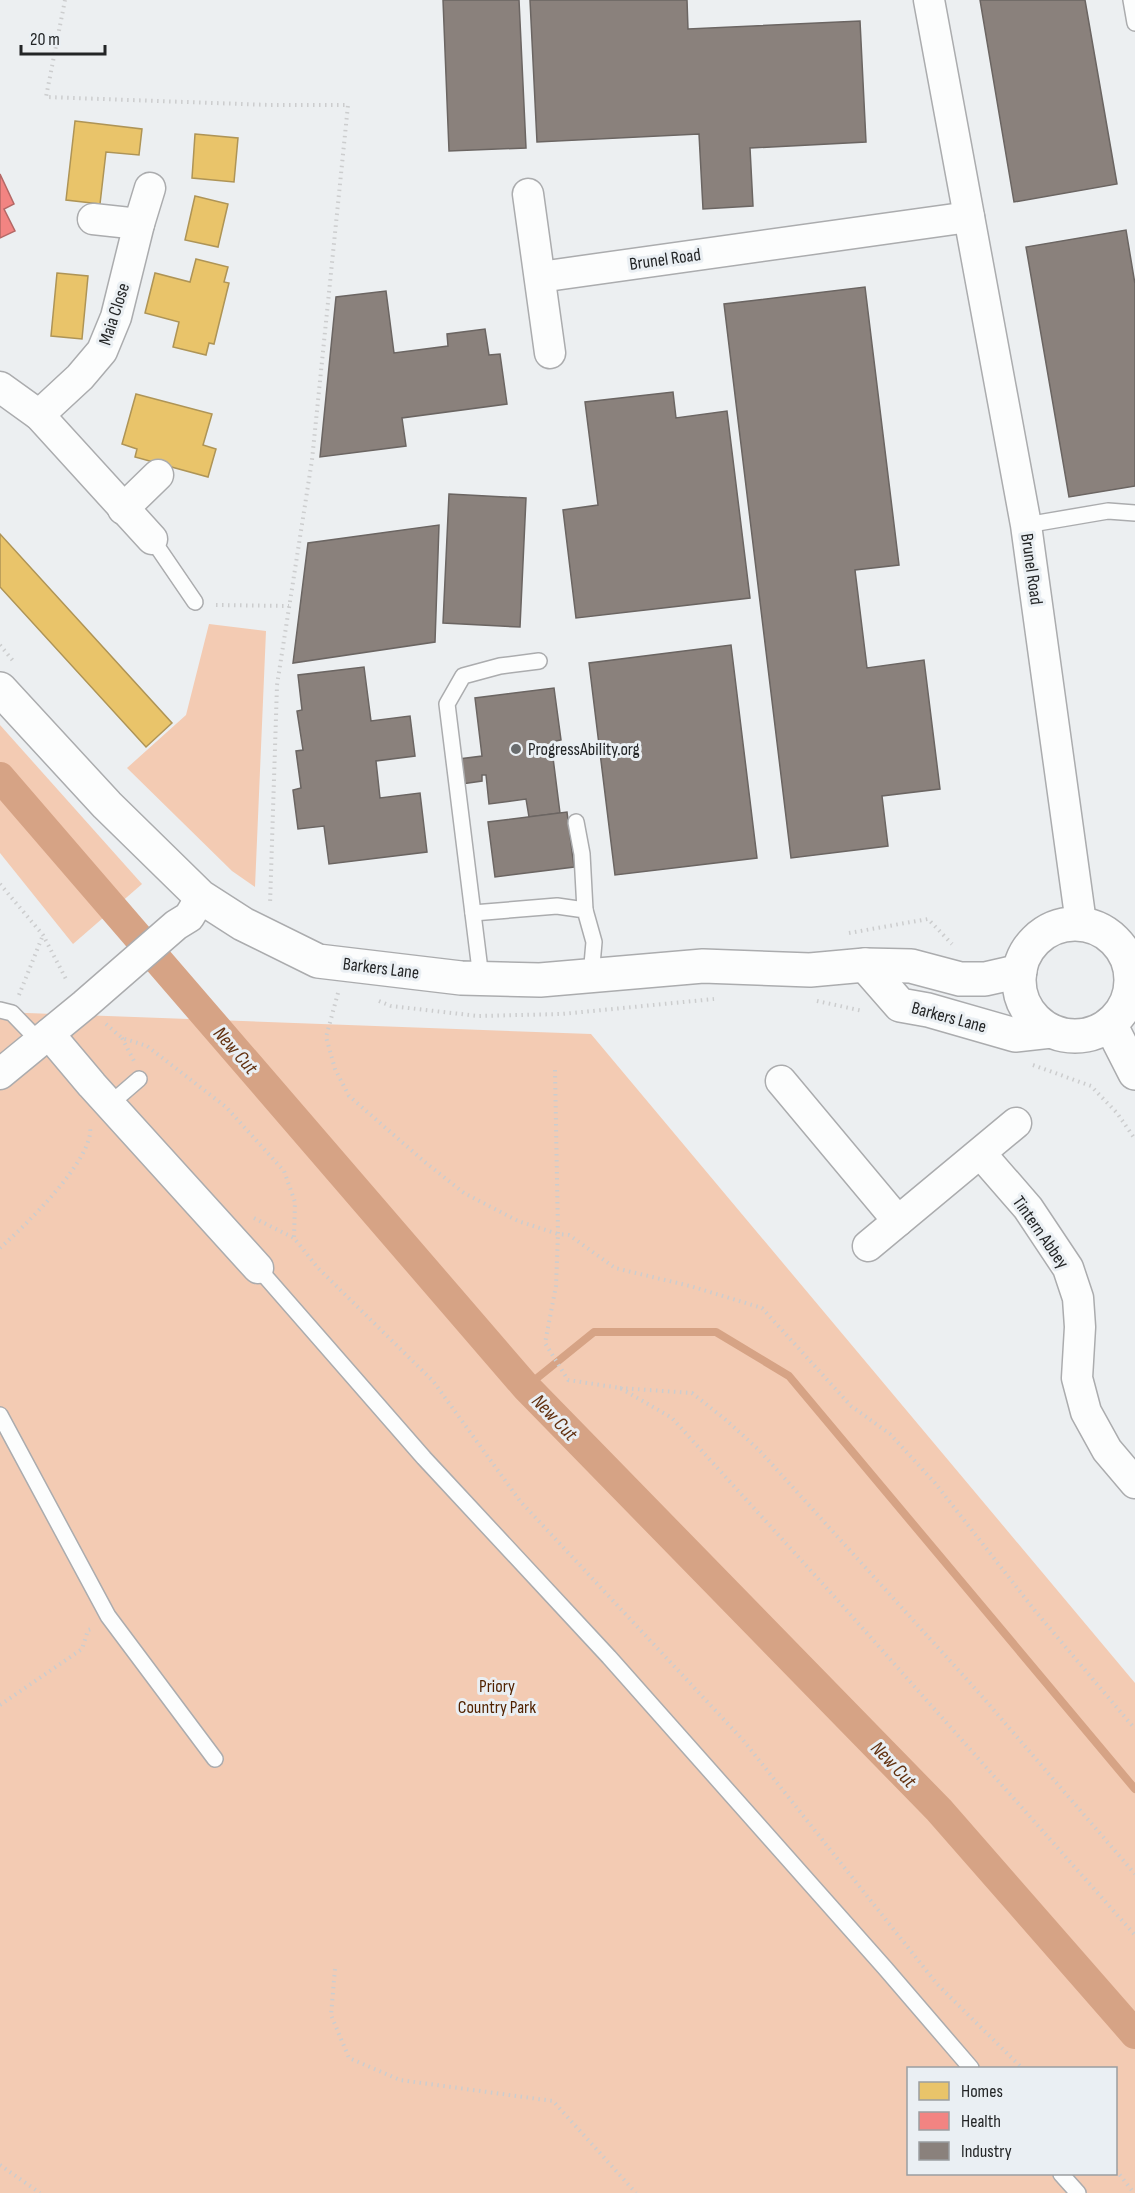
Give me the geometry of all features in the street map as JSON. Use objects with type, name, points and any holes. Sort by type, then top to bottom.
[{"type":"street","name":"Brunel Road","points":[[929,0],[1026,525],[1081,923]]},
{"type":"street","name":"Maia Close","points":[[39,414],[80,376],[102,351],[116,317],[150,188]]},
{"type":"street","points":[[528,194],[550,353]]},
{"type":"street","name":"Brunel Road","points":[[540,277],[969,217]]},
{"type":"street","points":[[93,219],[139,224]]},
{"type":"street","points":[[0,387],[39,414],[152,539]]},
{"type":"street","points":[[123,509],[158,476]]},
{"type":"street","name":"Barkers Lane","points":[[0,689],[107,805],[201,897],[243,924],[318,961],[461,978],[540,980],[703,966],[810,970],[865,965],[911,966],[960,979],[985,979],[1020,971]]},
{"type":"street","points":[[0,1074],[189,916],[201,897]]},
{"type":"street","points":[[1081,923],[1105,932],[1125,950],[1132,962],[1130,992],[1122,1010],[1110,1024],[1090,1034],[1068,1036],[1051,1031],[1035,1019],[1025,1005],[1020,971],[1023,957],[1033,942],[1045,932],[1061,925],[1081,923]]},
{"type":"street","name":"Barkers Lane","points":[[865,965],[900,1005],[928,1010],[1015,1035],[1051,1031]]},
{"type":"street","points":[[1110,1024],[1135,1073]]},
{"type":"street","points":[[44,1038],[101,1094],[258,1268]]},
{"type":"street","points":[[781,1081],[898,1221]]},
{"type":"street","points":[[868,1246],[1016,1123]]},
{"type":"street","name":"Tintern Abbey","points":[[981,1154],[1028,1208],[1068,1268],[1078,1298],[1080,1327],[1077,1378],[1086,1412],[1107,1450],[1135,1483]]},
{"type":"lane","points":[[1131,0],[1135,23]]},
{"type":"lane","points":[[1026,525],[1108,511],[1135,513]]},
{"type":"lane","points":[[152,539],[195,602]]},
{"type":"lane","points":[[481,978],[447,704],[463,676],[500,666],[539,661]]},
{"type":"lane","points":[[576,822],[582,854],[585,910],[594,942],[591,976]]},
{"type":"lane","points":[[472,913],[557,906],[585,910]]},
{"type":"lane","points":[[6,1011],[44,1038]]},
{"type":"lane","points":[[101,1094],[139,1079]]},
{"type":"lane","points":[[258,1268],[424,1458],[609,1657],[970,2067]]},
{"type":"lane","points":[[0,1415],[108,1616],[215,1760]]},
{"type":"lane","points":[[1062,2175],[1078,2193]]},
{"type":"path","points":[[64,0],[46,97],[270,105],[348,105],[312,460],[277,685],[270,906]]},
{"type":"path","points":[[195,602],[214,605],[290,606]]},
{"type":"path","points":[[0,884],[43,935],[71,990],[88,1002],[122,1038],[147,1046],[226,1107],[284,1171],[295,1202],[294,1238]]},
{"type":"path","points":[[6,1011],[43,935]]},
{"type":"path","points":[[340,986],[326,1037],[335,1069],[350,1096],[464,1194],[518,1221],[558,1234],[569,1235],[615,1268],[690,1286],[762,1308],[851,1406],[891,1434],[935,1483],[1036,1612],[1135,1729]]},
{"type":"path","points":[[562,1014],[717,999]]},
{"type":"path","points":[[810,1000],[867,1012]]},
{"type":"path","points":[[1024,1062],[1091,1086],[1117,1113],[1135,1139]]},
{"type":"path","points":[[555,1070],[558,1234],[556,1286],[546,1343],[568,1380],[620,1388],[692,1393],[726,1420],[759,1450],[980,1694],[1135,1874]]},
{"type":"path","points":[[0,1248],[22,1229],[74,1168],[92,1136],[88,1112],[101,1094]]},
{"type":"path","points":[[252,1216],[294,1238],[318,1268],[433,1381],[520,1501],[743,1740],[937,1984],[1021,2067]]},
{"type":"path","points":[[620,1388],[672,1418],[850,1614],[1135,1935]]},
{"type":"path","points":[[0,1705],[82,1649],[88,1630],[108,1616]]},
{"type":"path","points":[[335,1969],[331,2015],[349,2058],[400,2080],[553,2101],[636,2193]]},
{"type":"path","points":[[0,2165],[40,2193]]},
{"type":"path","points":[[1117,2171],[1134,2193]]},
{"type":"green space","points":[[209,624],[266,631],[255,887],[232,871],[127,768],[186,715]]},
{"type":"green space","points":[[0,725],[142,884],[73,944],[0,853]]},
{"type":"green space","name":"Priory Country Park","points":[[0,1012],[591,1034],[1135,1683],[1135,2193],[0,2193]]},
{"type":"building: Homes","points":[[75,121],[142,129],[139,155],[106,152],[100,204],[66,200]]},
{"type":"building: Homes","points":[[195,134],[238,138],[234,182],[192,178]]},
{"type":"building: Homes","points":[[195,196],[228,204],[218,247],[185,240]]},
{"type":"building: Homes","points":[[196,259],[228,267],[224,282],[229,283],[214,344],[209,343],[206,355],[173,347],[179,322],[145,313],[155,273],[190,282]]},
{"type":"building: Homes","points":[[57,273],[88,276],[82,339],[51,336]]},
{"type":"building: Homes","points":[[136,394],[212,414],[203,445],[216,449],[208,477],[135,457],[137,449],[122,444]]},
{"type":"building: Homes","points":[[0,534],[172,723],[146,747],[0,587]]},
{"type":"building: Health","points":[[0,174],[14,204],[4,209],[15,231],[0,238]]},
{"type":"building: Industry","points":[[443,0],[519,0],[526,148],[449,151]]},
{"type":"building: Industry","points":[[530,0],[687,0],[688,29],[860,21],[866,142],[750,148],[753,206],[703,209],[699,134],[537,142]]},
{"type":"building: Industry","points":[[980,0],[1085,0],[1117,184],[1014,202]]},
{"type":"building: Industry","points":[[1126,230],[1135,284],[1135,486],[1069,497],[1026,247]]},
{"type":"building: Industry","points":[[865,287],[899,565],[855,570],[867,668],[924,660],[940,789],[882,796],[888,846],[791,858],[724,304]]},
{"type":"building: Industry","points":[[386,291],[394,353],[448,346],[447,334],[485,329],[489,355],[500,354],[507,404],[402,418],[406,446],[320,457],[336,297]]},
{"type":"building: Industry","points":[[673,392],[676,418],[727,411],[750,598],[576,618],[563,510],[598,505],[585,402]]},
{"type":"building: Industry","points":[[449,494],[526,498],[520,627],[443,623]]},
{"type":"building: Industry","points":[[439,525],[435,642],[293,663],[308,543]]},
{"type":"building: Industry","points":[[731,645],[757,858],[615,875],[589,663]]},
{"type":"building: Industry","points":[[364,667],[371,721],[410,716],[415,756],[376,761],[380,798],[420,793],[427,852],[329,864],[324,826],[298,829],[293,790],[301,788],[296,751],[303,750],[297,711],[302,710],[298,675]]},
{"type":"building: Industry","name":"ProgressAbility.org","points":[[554,688],[561,740],[551,742],[560,813],[529,817],[526,799],[489,804],[486,775],[482,775],[482,781],[462,784],[459,759],[482,756],[475,698]]},
{"type":"building: Industry","points":[[567,812],[574,867],[495,877],[488,822]]},
{"type":"waterway","name":"New Cut","points":[[0,777],[526,1387],[939,1810],[1135,2034]]},
{"type":"waterway","points":[[526,1387],[594,1332],[716,1332],[789,1376],[1135,1789]]},
{"type":"place","name":"ProgressAbility.org","points":[[516,749]]}]
